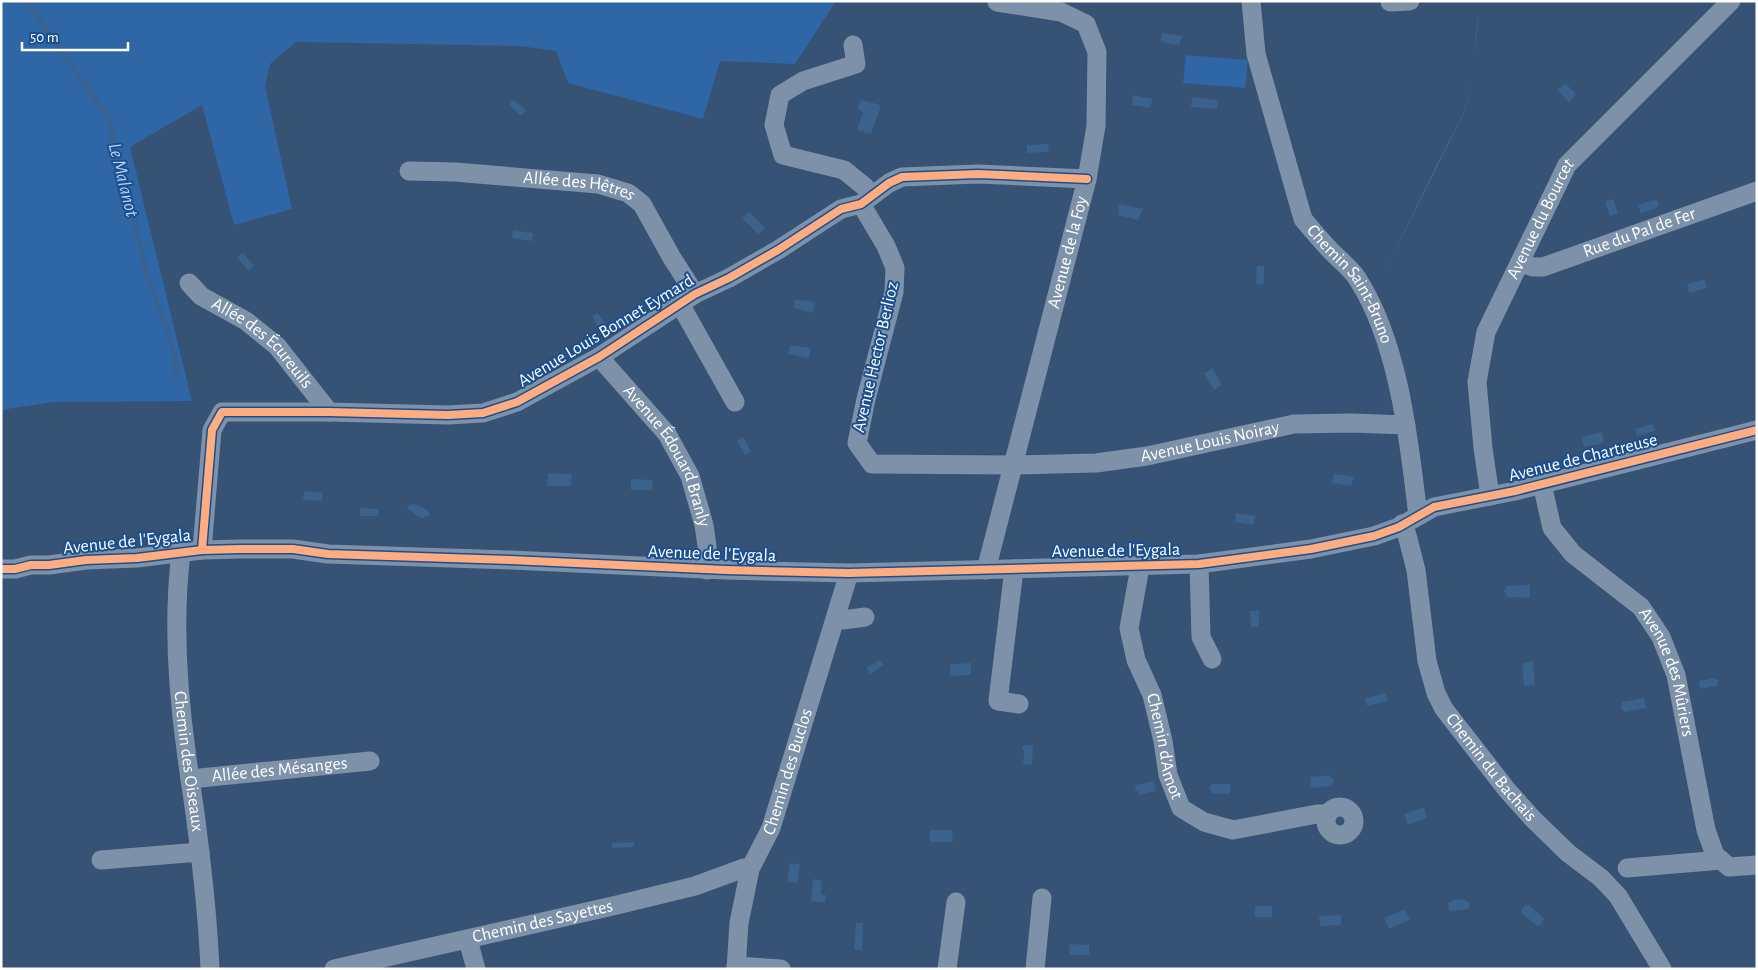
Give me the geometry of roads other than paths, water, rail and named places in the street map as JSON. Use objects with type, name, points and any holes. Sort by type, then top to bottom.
[{"type":"street","name":"Chemin Saint-Bruno","points":[[1251,1],[1256,54],[1303,219],[1318,239],[1356,275],[1368,295],[1382,329],[1403,406],[1406,425],[1410,520]]},
{"type":"street","points":[[1390,2],[1410,1]]},
{"type":"street","name":"Avenue de la Foy","points":[[986,570],[1087,179],[1096,126],[1097,52],[1086,24],[1061,12],[997,2]]},
{"type":"street","name":"Avenue du Bourcet","points":[[1490,496],[1483,448],[1477,382],[1486,332],[1567,165],[1730,2]]},
{"type":"street","points":[[852,45],[856,64],[803,81],[780,95],[774,125],[783,155],[844,170],[865,187],[866,200]]},
{"type":"street","name":"Allée des Hêtres","points":[[409,170],[598,184],[628,193],[642,204],[672,258],[688,299],[735,402]]},
{"type":"street","name":"Avenue Louis Bonnet Eymard","points":[[202,550],[212,430],[222,412],[448,415],[483,413],[517,402],[599,357],[688,299],[770,255],[841,209],[866,200],[902,177],[978,174],[1037,175],[1087,179]]},
{"type":"street","name":"Rue du Pal de Fer","points":[[1521,263],[1533,267],[1543,267],[1757,191]]},
{"type":"street","name":"Avenue Hector Berlioz","points":[[866,200],[895,268],[894,292],[866,399],[857,444],[872,464],[1013,465]]},
{"type":"street","name":"Allée des Écureuils","points":[[189,283],[201,296],[246,321],[277,346],[329,412]]},
{"type":"street","name":"Avenue Édouard Branly","points":[[599,357],[667,434],[690,476],[704,526],[707,546],[707,570]]},
{"type":"street","name":"Avenue Louis Noiray","points":[[1013,465],[1096,462],[1147,456],[1294,424],[1352,423],[1406,425]]},
{"type":"street","name":"Avenue de Chartreuse","points":[[1410,520],[1434,508],[1542,484],[1757,430]]},
{"type":"street","name":"Avenue des Mûriers","points":[[1542,484],[1552,528],[1573,554],[1640,607],[1661,637],[1676,676],[1706,830],[1716,855],[1721,860]]},
{"type":"street","name":"Avenue de l'Eygala","points":[[1,560],[14,560],[31,565],[48,566],[86,560],[132,558],[202,550],[293,550],[328,554],[521,560],[707,570],[849,573],[1140,567],[1199,564],[1311,549],[1374,536],[1410,520]]},
{"type":"street","name":"Chemin du Bachais","points":[[1410,520],[1407,535],[1416,570],[1426,660],[1436,693],[1444,709],[1507,790],[1533,819],[1568,853],[1601,878],[1618,896],[1662,969]]},
{"type":"street","name":"Chemin des Oiseaux","points":[[181,553],[177,584],[176,632],[185,749],[200,852],[210,969]]},
{"type":"street","points":[[1199,564],[1201,637],[1212,659]]},
{"type":"street","name":"Avenue de l'Eygala","points":[[1,569],[15,569],[31,565]]},
{"type":"street","name":"Chemin d'Amot","points":[[1140,567],[1129,628],[1136,660],[1152,695],[1163,741],[1168,775],[1181,808],[1204,822],[1233,830],[1317,814],[1328,814]]},
{"type":"street","points":[[1014,569],[998,701],[1019,704]]},
{"type":"street","name":"Chemin des Buclos","points":[[736,967],[739,923],[750,869],[771,828],[849,573]]},
{"type":"street","points":[[836,618],[844,620],[865,617]]},
{"type":"street","name":"Allée des Mésanges","points":[[190,779],[370,761]]},
{"type":"street","points":[[101,860],[200,852]]},
{"type":"street","points":[[1627,868],[1721,860],[1729,867],[1757,865]]},
{"type":"street","name":"Chemin des Sayettes","points":[[343,968],[617,906],[695,886],[744,868],[750,869]]},
{"type":"street","points":[[1035,969],[1042,898]]},
{"type":"street","points":[[947,969],[956,902]]},
{"type":"street","points":[[468,940],[476,969]]},
{"type":"street","points":[[736,967],[781,969]]},
{"type":"waterway","name":"Le Malanot","points":[[27,1],[108,118],[147,275],[175,356],[177,378]]}]
